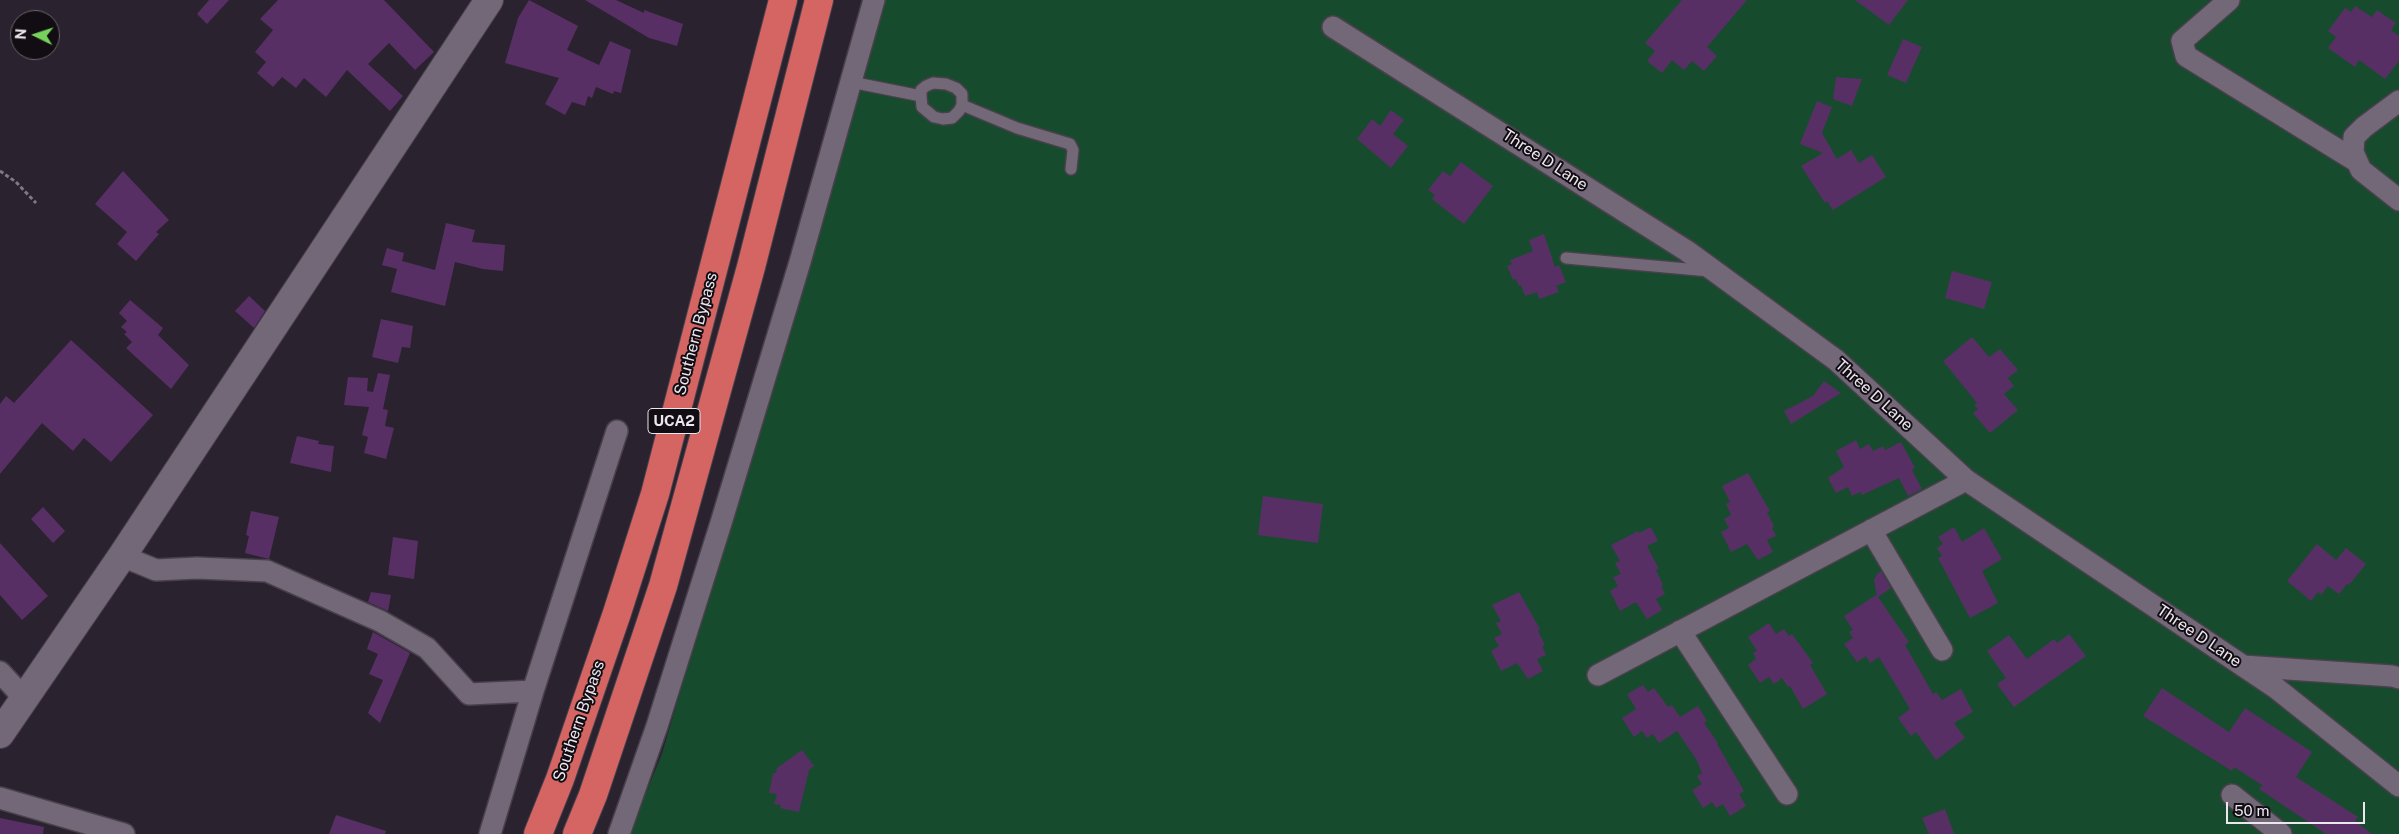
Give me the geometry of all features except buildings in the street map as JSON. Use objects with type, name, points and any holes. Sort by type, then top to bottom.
[{"type":"highway","name":"Southern Bypass","points":[[538,834],[560,778],[614,622],[655,494],[783,0]]},
{"type":"highway","name":"UCA2","points":[[577,834],[593,796],[663,586],[751,267],[819,0]]},
{"type":"main road","points":[[0,734],[122,556],[489,0]]},
{"type":"street","points":[[618,834],[657,726],[721,523],[800,262],[874,0]]},
{"type":"street","points":[[2230,0],[2182,41],[2186,56],[2356,161]]},
{"type":"street","name":"Three D Lane","points":[[1333,26],[1687,251],[1836,360],[1966,480],[2276,688],[2399,786]]},
{"type":"street","points":[[2399,101],[2364,127],[2354,137],[2353,152],[2356,161],[2370,179],[2399,200]]},
{"type":"street","points":[[490,834],[533,691],[617,431]]},
{"type":"street","points":[[1598,675],[1966,480]]},
{"type":"street","points":[[1871,530],[1942,650]]},
{"type":"street","points":[[122,556],[156,570],[197,568],[267,571],[380,621],[426,648],[469,694],[533,691]]},
{"type":"street","points":[[1680,631],[1788,794]]},
{"type":"street","points":[[2242,666],[2386,675],[2399,678]]},
{"type":"street","points":[[0,672],[24,698]]},
{"type":"street","points":[[2232,795],[2281,834]]},
{"type":"street","points":[[0,798],[124,834]]},
{"type":"lane","points":[[851,82],[921,96]]},
{"type":"lane","points":[[933,83],[946,84],[956,88],[962,94],[962,105],[952,118],[943,119],[927,112],[922,107],[921,96],[922,90],[926,86],[933,83]]},
{"type":"lane","points":[[962,105],[1017,128],[1070,144],[1073,150],[1071,169]]},
{"type":"lane","points":[[1566,258],[1716,272]]},
{"type":"path","points":[[0,171],[16,182],[36,203]]},
{"type":"green space","points":[[881,0],[2399,0],[2399,834],[629,834],[662,754]]}]
